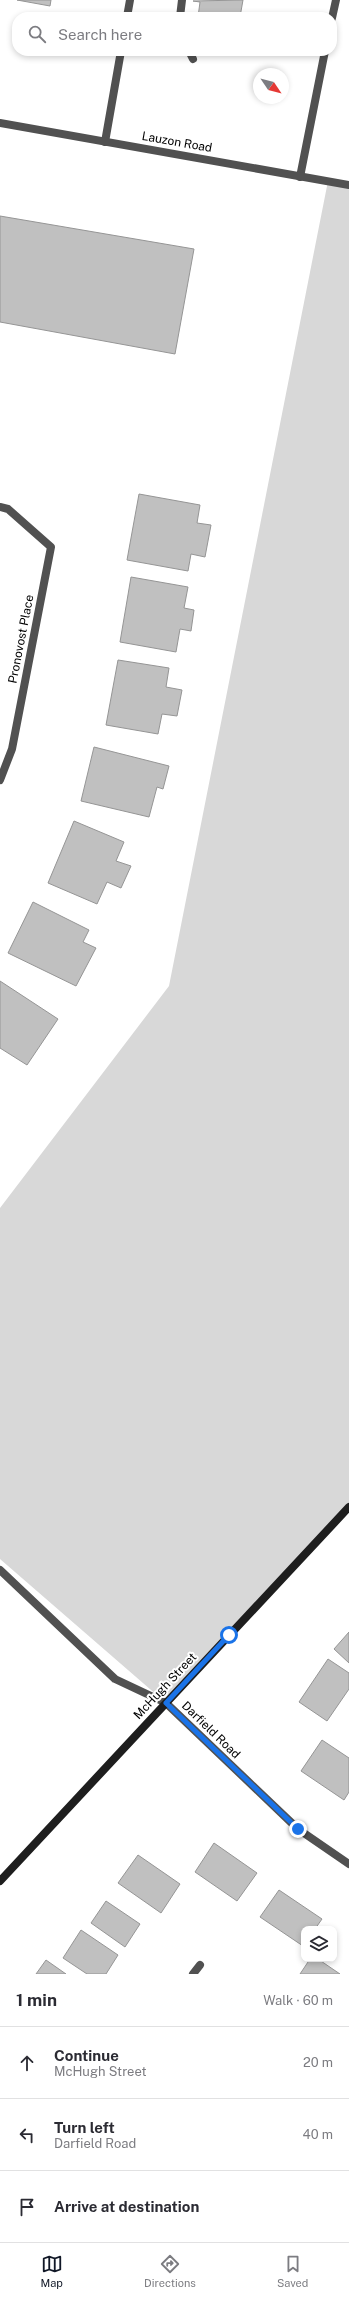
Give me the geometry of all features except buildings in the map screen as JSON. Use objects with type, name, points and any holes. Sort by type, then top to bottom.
[{"type":"main road","name":"McHugh Street","points":[[0,1882],[349,1507]]},
{"type":"street","points":[[128,12],[130,0]]},
{"type":"street","points":[[181,12],[182,0]]},
{"type":"street","points":[[333,12],[336,0]]},
{"type":"street","points":[[105,142],[120,56]]},
{"type":"street","points":[[300,176],[324,56]]},
{"type":"street","name":"Lauzon Road","points":[[0,123],[349,185]]},
{"type":"street","name":"Pronovost Place","points":[[0,508],[8,509],[51,547],[12,749],[0,780]]},
{"type":"street","name":"Darfield Road","points":[[0,1570],[115,1679],[166,1703],[298,1829],[349,1864]]},
{"type":"street","points":[[193,1974],[200,1965]]},
{"type":"shaded area","points":[[328,181],[349,185],[349,1507],[166,1703],[0,1559],[0,1208],[169,986]]},
{"type":"route","points":[[229,1635],[166,1703],[298,1829]]}]
